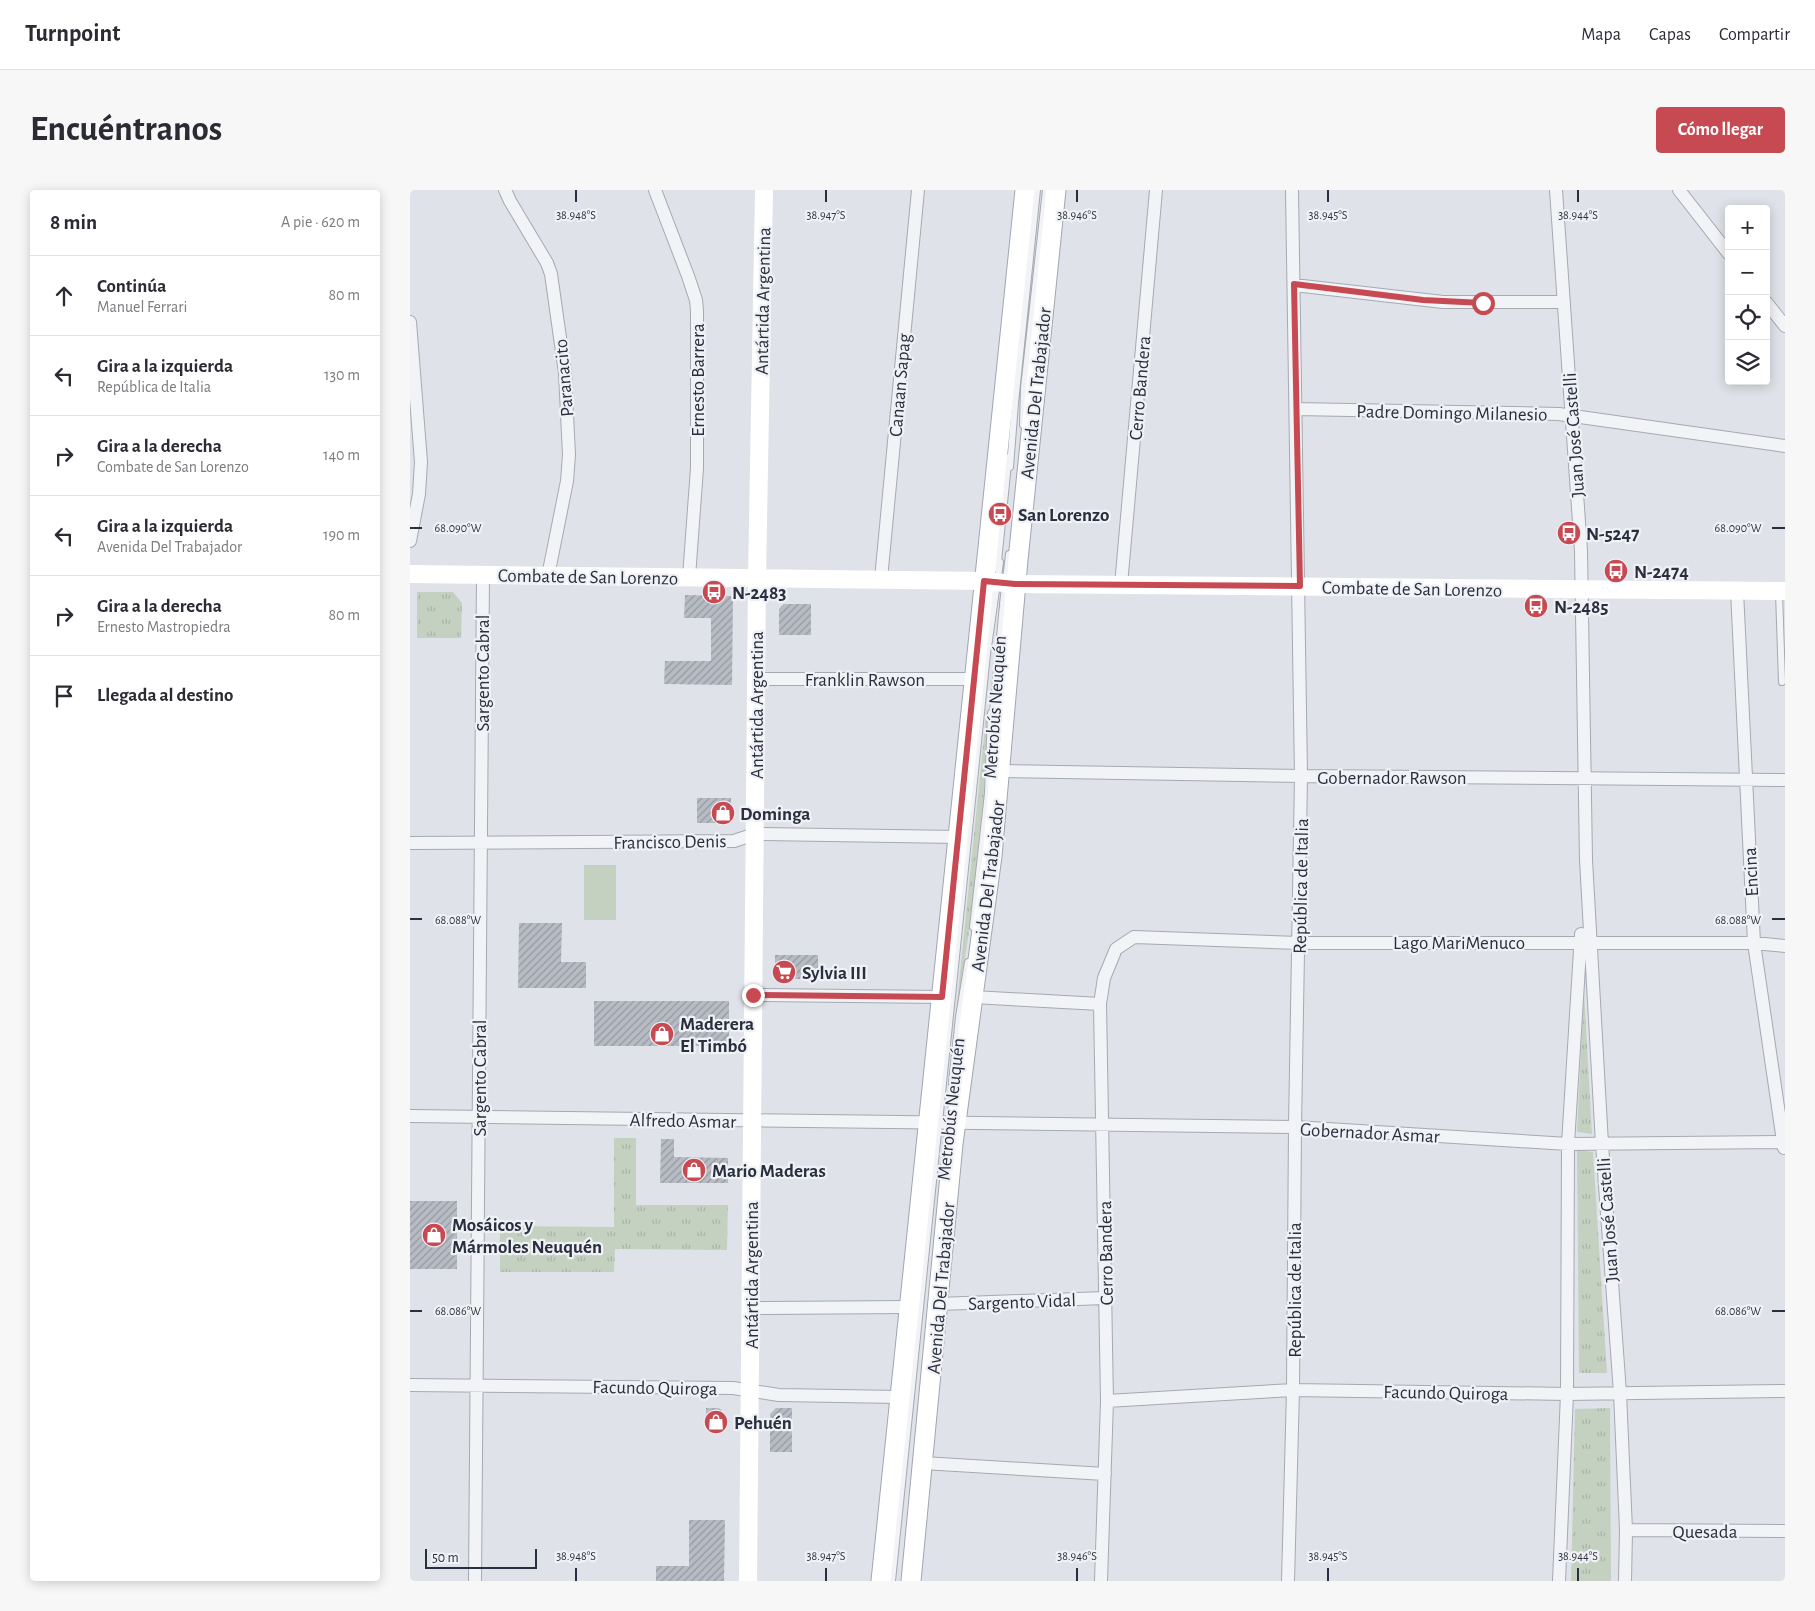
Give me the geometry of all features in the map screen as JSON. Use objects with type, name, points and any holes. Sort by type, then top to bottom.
[{"type":"main road","name":"Antártida Argentina","points":[[748,1581],[757,578],[764,190]]},
{"type":"main road","name":"Avenida Del Trabajador","points":[[881,1581],[909,1307],[944,1122],[973,997],[992,856],[1000,771],[1001,583],[1025,190]]},
{"type":"main road","name":"Avenida Del Trabajador","points":[[911,1581],[938,1304],[944,1122],[942,997],[975,679],[1001,583],[1056,190]]},
{"type":"main road","name":"Combate de San Lorenzo","points":[[410,574],[881,579],[1121,585],[1782,591]]},
{"type":"street","name":"Paranacito","points":[[505,190],[547,263],[551,274],[565,373],[569,442],[568,468],[548,576]]},
{"type":"street","name":"Ernesto Barrera","points":[[655,190],[688,276],[696,300],[697,311],[697,468],[689,577]]},
{"type":"street","name":"Canaan Sapag","points":[[881,579],[918,190]]},
{"type":"street","name":"Cerro Bandera","points":[[1121,585],[1156,190]]},
{"type":"street","name":"República de Italia","points":[[1288,1581],[1294,1390],[1295,1127],[1302,776],[1292,190]]},
{"type":"street","name":"Juan José Castelli","points":[[1556,190],[1581,551],[1586,942],[1620,1393],[1626,1530],[1625,1581]]},
{"type":"street","points":[[1679,190],[1726,250]]},
{"type":"street","points":[[1294,284],[1443,302],[1564,302]]},
{"type":"street","points":[[1770,307],[1785,326]]},
{"type":"street","points":[[410,322],[421,462],[419,494],[410,541]]},
{"type":"street","name":"Padre Domingo Milanesio","points":[[1296,409],[1572,415],[1785,446]]},
{"type":"street","points":[[1001,458],[1007,459],[996,566],[993,568],[990,566],[1001,458]]},
{"type":"street","name":"Sargento Cabral","points":[[475,1581],[483,575]]},
{"type":"street","name":"Encina","points":[[1737,590],[1754,942],[1784,1145]]},
{"type":"street","points":[[1009,600],[1011,603],[1001,718],[994,718],[995,702],[1004,610],[1006,601],[1009,600]]},
{"type":"street","name":"Franklin Rawson","points":[[756,679],[975,679]]},
{"type":"street","name":"Gobernador Rawson","points":[[1000,771],[1302,776],[1745,778],[1785,780]]},
{"type":"street","name":"Francisco Denis","points":[[410,842],[734,840],[755,834],[959,837]]},
{"type":"street","name":"Cerro Bandera","points":[[1101,1581],[1107,1401],[1100,1004],[1104,978],[1116,949],[1134,937]]},
{"type":"street","name":"Lago MariMenuco","points":[[1134,937],[1300,942],[1754,942],[1785,946]]},
{"type":"street","name":"Juan José Castelli","points":[[1559,1581],[1567,1394],[1568,1144],[1586,942]]},
{"type":"street","points":[[753,995],[942,997]]},
{"type":"street","points":[[973,997],[1100,1004]]},
{"type":"street","name":"Alfredo Asmar","points":[[410,1116],[944,1122]]},
{"type":"street","name":"Gobernador Asmar","points":[[944,1122],[1295,1127],[1568,1144],[1784,1145]]},
{"type":"street","name":"Sargento Vidal","points":[[938,1304],[1105,1298]]},
{"type":"street","points":[[750,1308],[909,1307]]},
{"type":"street","name":"Facundo Quiroga","points":[[410,1385],[724,1388],[778,1395],[899,1398]]},
{"type":"street","name":"Facundo Quiroga","points":[[1107,1401],[1294,1390],[1567,1394],[1785,1390]]},
{"type":"street","points":[[923,1463],[1105,1474]]},
{"type":"street","name":"Quesada","points":[[1626,1530],[1785,1531]]},
{"type":"lane","name":"Metrobús Neuquén","points":[[972,933],[988,793],[992,699],[1015,403],[1037,190]]},
{"type":"lane","points":[[1022,436],[1024,388],[1046,190]]},
{"type":"lane","name":"Metrobús Neuquén","points":[[892,1581],[944,1122],[987,654],[1001,583],[1010,550]]},
{"type":"lane","points":[[1782,591],[1782,682]]},
{"type":"lane","name":"Metrobús Neuquén","points":[[952,1086],[959,1017],[970,952]]},
{"type":"lane","name":"Metrobús Neuquén","points":[[938,1223],[944,1122]]},
{"type":"green space","points":[[417,592],[453,592],[462,603],[461,638],[417,638]]},
{"type":"green space","points":[[987,707],[984,793],[969,932],[956,1012]]},
{"type":"green space","points":[[584,865],[616,865],[616,920],[584,920]]},
{"type":"green space","points":[[1584,991],[1592,1134],[1577,1132]]},
{"type":"green space","points":[[614,1138],[636,1138],[636,1205],[728,1205],[727,1250],[615,1249],[614,1272],[500,1272],[500,1226],[614,1227]]},
{"type":"green space","points":[[1577,1150],[1593,1152],[1607,1373],[1579,1373]]},
{"type":"green space","points":[[1610,1408],[1611,1581],[1571,1581],[1575,1409]]},
{"type":"building","points":[[685,595],[733,596],[732,685],[664,684],[665,661],[711,661],[711,618],[684,618]]},
{"type":"building","points":[[784,604],[811,604],[811,635],[779,635],[779,609]]},
{"type":"building","points":[[697,798],[731,798],[731,813],[721,823],[697,823]]},
{"type":"building","points":[[519,923],[562,923],[561,962],[586,962],[586,988],[518,988]]},
{"type":"building","points":[[775,955],[818,955],[818,979],[783,979],[775,971]]},
{"type":"building","name":"Maderera El Timbó","points":[[594,1001],[729,1001],[729,1046],[594,1046]]},
{"type":"building","name":"Mario Maderas","points":[[661,1139],[674,1139],[674,1157],[728,1158],[728,1183],[660,1183]]},
{"type":"building","name":"Mosáicos y Mármoles Neuquén","points":[[410,1201],[457,1201],[457,1269],[410,1269]]},
{"type":"building","name":"Pehuén","points":[[706,1408],[719,1408],[726,1415],[726,1429],[706,1429]]},
{"type":"building","points":[[776,1408],[792,1408],[792,1452],[770,1452],[770,1414]]},
{"type":"building","points":[[689,1520],[725,1520],[724,1581],[656,1581],[656,1566],[689,1566]]},
{"type":"place","name":"San Lorenzo","points":[[1000,514]]},
{"type":"place","name":"N-5247","points":[[1569,533]]},
{"type":"place","name":"N-2474","points":[[1616,571]]},
{"type":"place","name":"N-2483","points":[[714,592]]},
{"type":"place","name":"N-2485","points":[[1536,606]]},
{"type":"place","name":"Dominga","points":[[723,813]]},
{"type":"place","name":"Sylvia III","points":[[784,972]]},
{"type":"place","name":"Maderera El Timbó","points":[[662,1034]]},
{"type":"place","name":"Mario Maderas","points":[[694,1170]]},
{"type":"place","name":"Mosáicos y Mármoles Neuquén","points":[[434,1235]]},
{"type":"place","name":"Pehuén","points":[[716,1422]]},
{"type":"route","points":[[753,995],[942,997],[984,581],[1015,584],[1300,586],[1294,284],[1423,300],[1483,303]]}]
